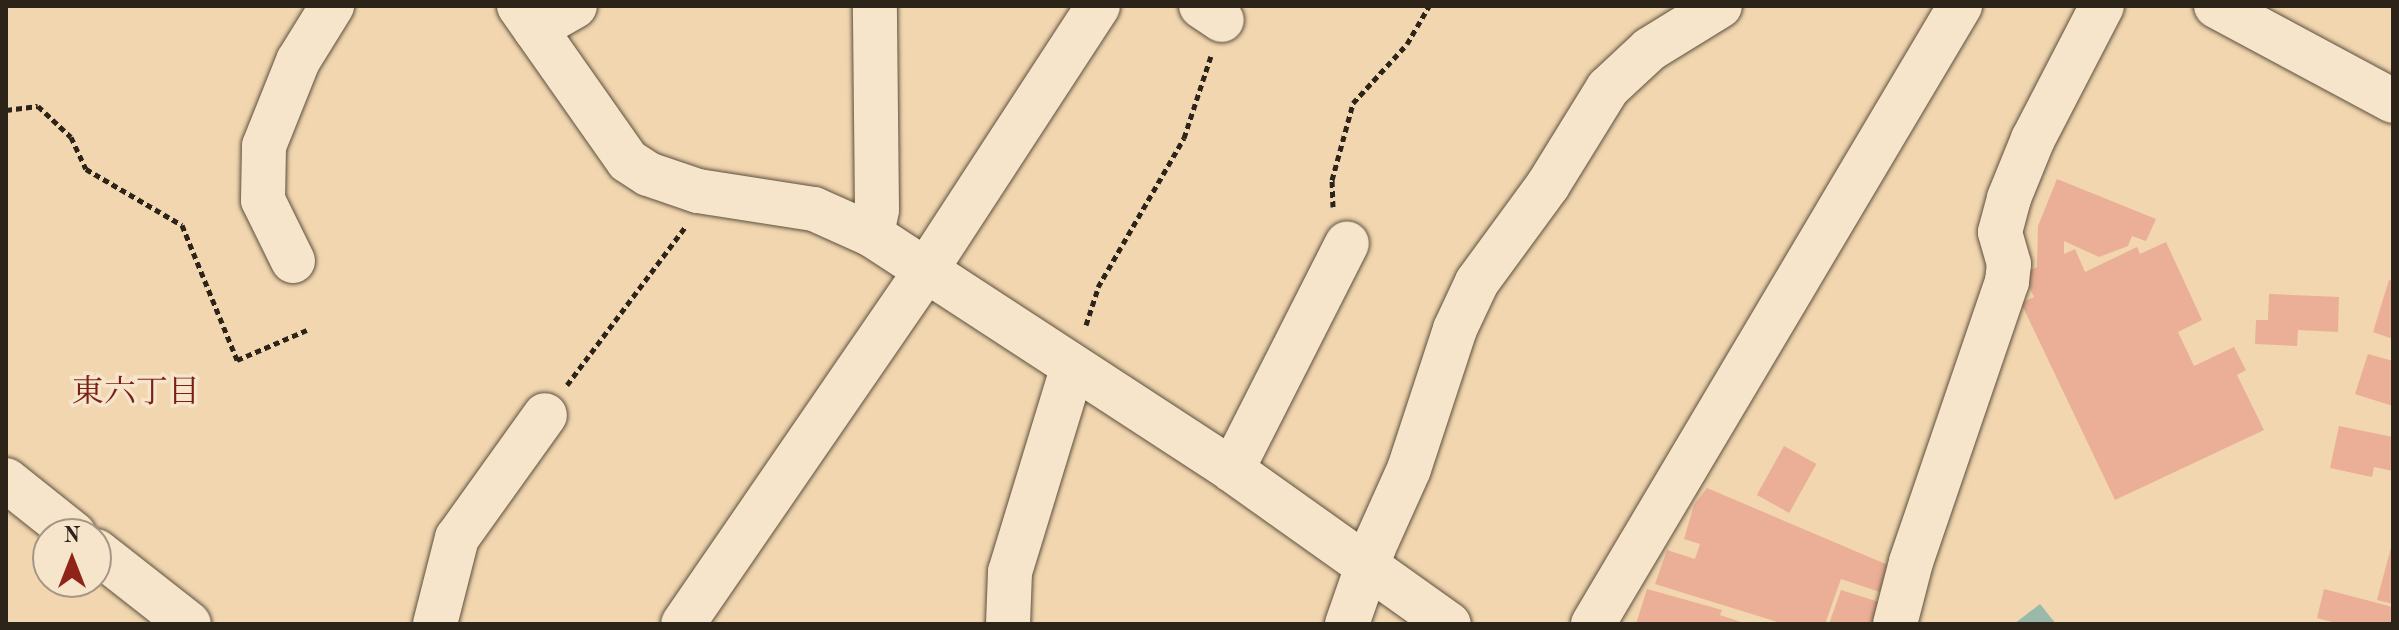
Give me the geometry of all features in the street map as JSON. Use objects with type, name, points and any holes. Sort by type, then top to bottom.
[{"type":"street","points":[[293,261],[263,200],[264,146],[298,61],[332,6]]},
{"type":"street","points":[[575,6],[527,17],[628,161],[648,174],[706,192],[814,209],[872,235],[1072,369],[1232,470],[1449,624]]},
{"type":"street","points":[[872,235],[877,210],[875,6]]},
{"type":"street","points":[[683,624],[926,270],[1098,6]]},
{"type":"street","points":[[1347,624],[1367,567],[1409,469],[1455,329],[1493,256],[1548,185],[1590,112],[1624,70],[1720,6]]},
{"type":"street","points":[[1593,624],[1960,6]]},
{"type":"street","points":[[1895,624],[1911,562],[2007,282],[2009,264],[2000,232],[2009,198],[2033,139],[2102,6]]},
{"type":"street","points":[[2216,6],[2393,101]]},
{"type":"street","points":[[1232,470],[1347,243]]},
{"type":"street","points":[[1008,624],[1010,572],[1072,369]]},
{"type":"street","points":[[435,624],[457,538],[545,415]]},
{"type":"street","points":[[6,480],[54,518]]},
{"type":"street","points":[[112,564],[189,624]]},
{"type":"path","points":[[1347,243],[1336,223],[1332,180],[1346,119],[1353,103],[1407,44],[1429,6]]},
{"type":"path","points":[[1072,369],[1098,287],[1184,138],[1211,13]]},
{"type":"path","points":[[6,110],[38,106],[71,137],[86,169],[182,225],[237,360],[307,330]]},
{"type":"path","points":[[545,415],[699,209],[706,192]]},
{"type":"shaded area","points":[[2040,604],[2056,624],[2014,624]]},
{"type":"building","points":[[2057,179],[2156,219],[2146,241],[2132,236],[2128,246],[2099,257],[2064,241],[2064,254],[2075,249],[2085,272],[2137,247],[2140,254],[2166,242],[2202,320],[2178,332],[2194,366],[2234,347],[2246,370],[2237,375],[2264,430],[2115,500],[2021,303],[2034,297],[2023,274],[2037,267],[2038,226]]},
{"type":"building","points":[[2389,280],[2393,281],[2393,339],[2373,332]]},
{"type":"building","points":[[2269,294],[2339,297],[2338,332],[2298,330],[2297,346],[2255,344],[2256,320],[2268,320]]},
{"type":"building","points":[[2368,354],[2393,361],[2393,406],[2355,394]]},
{"type":"building","points":[[2339,426],[2393,437],[2393,471],[2374,467],[2372,477],[2330,468]]},
{"type":"building","points":[[1784,446],[1816,464],[1789,513],[1757,495]]},
{"type":"building","points":[[1707,488],[1888,565],[1880,592],[1841,579],[1825,624],[1784,624],[1655,584],[1667,550],[1695,559],[1700,544],[1684,539],[1694,505]]},
{"type":"building","points":[[2393,545],[2393,604],[2377,600]]},
{"type":"building","points":[[1647,589],[1722,610],[1720,615],[1747,624],[1636,624]]},
{"type":"building","points":[[2324,589],[2393,607],[2393,624],[2340,624],[2317,618]]},
{"type":"building","points":[[1841,590],[1879,602],[1872,624],[1829,624]]},
{"type":"district","name":"東六丁目","points":[[136,394]]}]
